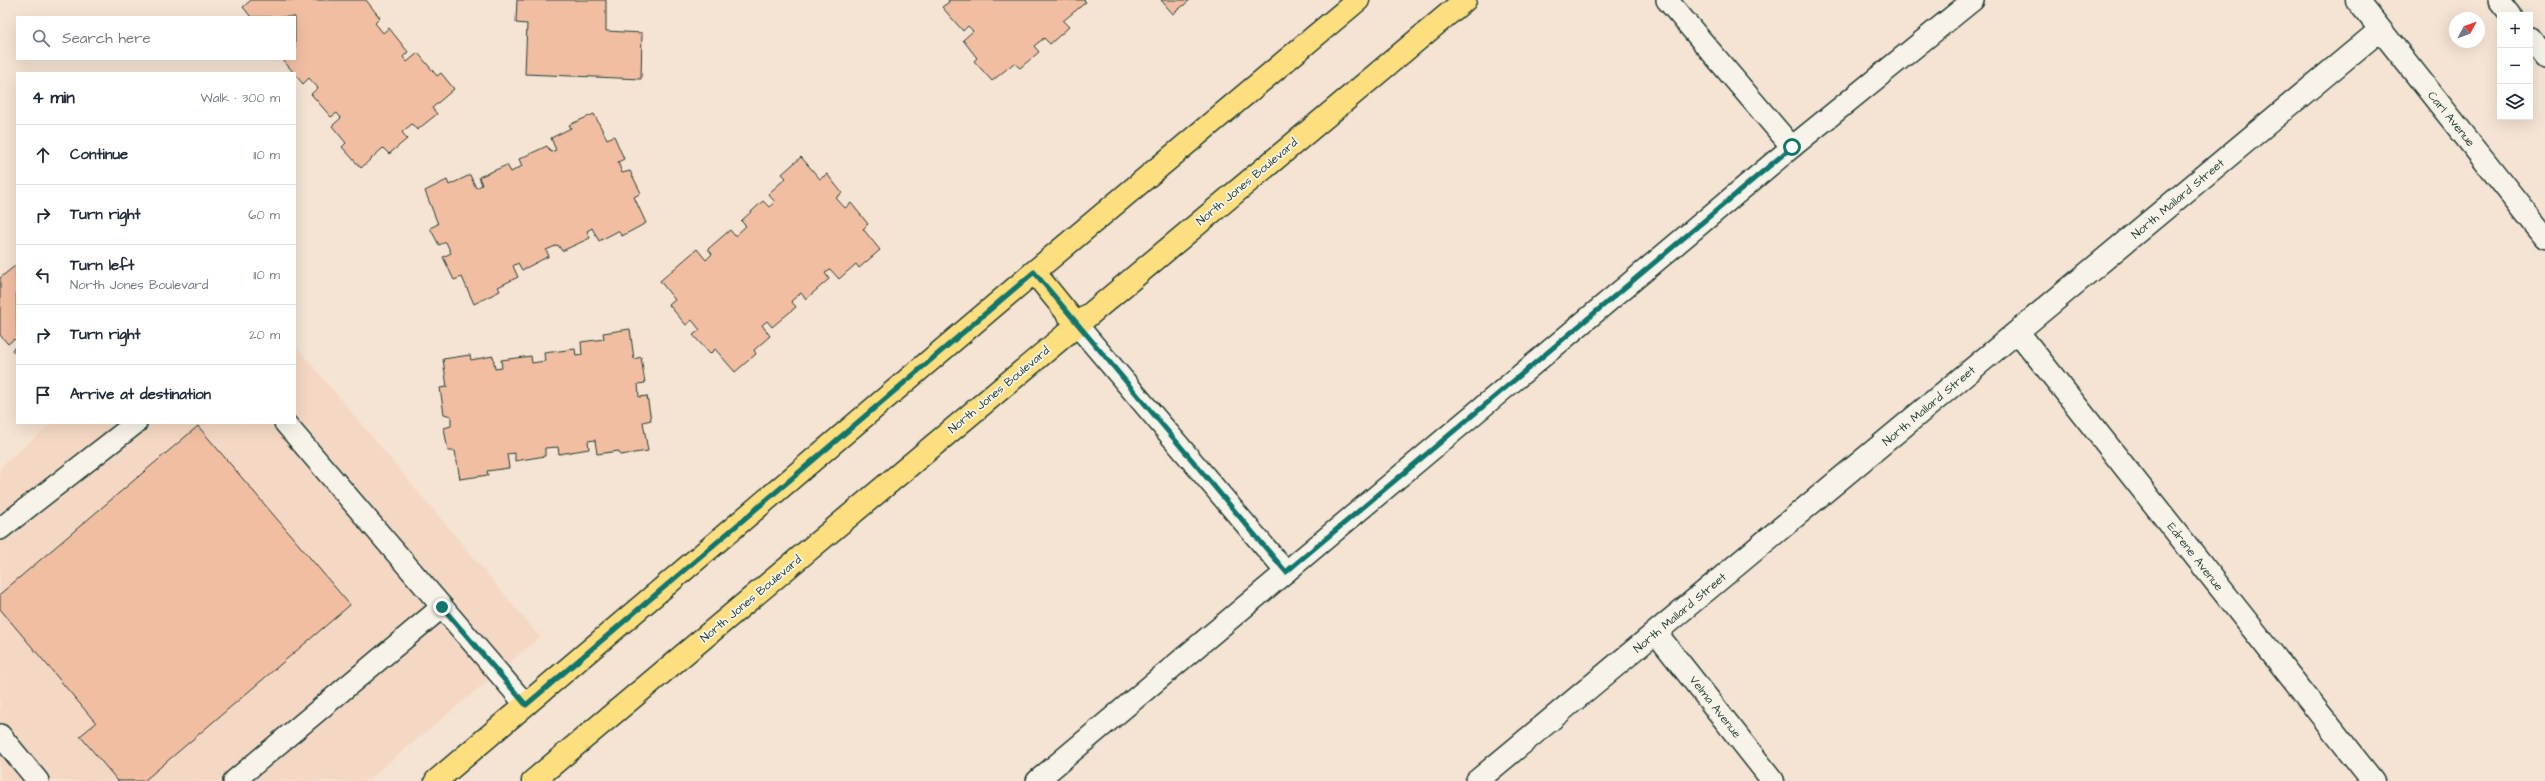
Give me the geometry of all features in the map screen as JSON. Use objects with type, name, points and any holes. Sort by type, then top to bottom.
[{"type":"main road","points":[[436,781],[1034,272],[1358,0]]},
{"type":"main road","name":"North Jones Boulevard","points":[[544,778],[1077,325],[1465,0]]},
{"type":"main road","points":[[1034,272],[1077,325]]},
{"type":"street","name":"Carl Avenue","points":[[2357,0],[2545,237]]},
{"type":"street","name":"North Mallard Street","points":[[1477,781],[2380,30]]},
{"type":"street","name":"Edrene Avenue","points":[[2018,332],[2373,781]]},
{"type":"street","name":"Velma Avenue","points":[[1656,633],[1773,781]]},
{"type":"lane","points":[[1667,0],[1792,147]]},
{"type":"lane","points":[[1036,781],[1792,147],[1973,0]]},
{"type":"lane","points":[[2499,0],[2509,12]]},
{"type":"lane","points":[[2533,42],[2545,57]]},
{"type":"lane","points":[[1077,325],[1286,572]]},
{"type":"lane","points":[[0,529],[135,424]]},
{"type":"lane","points":[[286,424],[526,705]]},
{"type":"lane","points":[[234,781],[442,607]]},
{"type":"lane","points":[[0,735],[38,781]]},
{"type":"shaded area","points":[[296,346],[540,637],[367,781],[0,781],[0,468],[51,424],[296,424]]},
{"type":"building","points":[[251,0],[366,0],[380,18],[375,23],[383,33],[389,28],[408,52],[403,57],[407,62],[418,53],[437,76],[441,73],[454,89],[432,108],[437,114],[417,130],[412,124],[402,132],[407,139],[389,154],[383,148],[361,168],[342,147],[346,143],[332,126],[341,118],[337,113],[331,117],[311,94],[318,88],[309,78],[303,84],[296,76],[296,72],[293,72],[283,60],[296,60],[296,16],[250,16],[243,7]]},
{"type":"building","points":[[517,0],[606,0],[606,31],[642,33],[641,79],[525,74],[527,24],[516,23]]},
{"type":"building","points":[[948,0],[1084,0],[1086,2],[1063,21],[1069,27],[1050,44],[1044,38],[1034,46],[1039,52],[1020,68],[1014,63],[992,81],[974,61],[977,58],[963,40],[973,31],[968,26],[963,31],[942,7],[949,2]]},
{"type":"building","points":[[1161,0],[1190,0],[1173,14]]},
{"type":"building","points":[[594,114],[607,139],[614,136],[624,159],[618,162],[622,173],[630,171],[641,193],[634,197],[646,223],[622,236],[618,231],[599,241],[592,228],[587,231],[590,238],[562,251],[558,245],[546,250],[549,256],[522,270],[518,263],[513,266],[518,277],[498,287],[500,291],[474,304],[462,277],[454,280],[443,257],[451,253],[446,242],[439,245],[430,228],[438,224],[425,191],[447,180],[449,185],[470,175],[476,188],[482,185],[479,177],[507,165],[511,172],[522,166],[519,159],[547,146],[551,152],[556,150],[551,138],[571,128],[569,125]]},
{"type":"building","points":[[801,157],[820,179],[827,174],[842,193],[836,198],[845,208],[851,203],[868,224],[863,229],[880,250],[859,268],[856,264],[839,279],[830,269],[825,273],[829,279],[806,299],[801,293],[791,301],[796,307],[772,327],[767,321],[762,325],[770,336],[754,350],[756,354],[735,372],[715,349],[710,354],[693,335],[700,330],[692,320],[686,325],[669,305],[675,300],[660,281],[697,249],[706,260],[712,254],[708,249],[730,230],[735,236],[746,226],[741,221],[763,201],[769,207],[775,202],[768,194],[786,178],[782,174]]},
{"type":"building","points":[[16,265],[16,341],[14,339],[8,344],[0,335],[0,278]]},
{"type":"building","points":[[630,329],[634,359],[641,357],[645,383],[638,384],[639,397],[647,396],[651,420],[643,422],[648,451],[620,455],[619,451],[597,454],[595,440],[588,441],[589,449],[559,454],[558,447],[545,448],[545,456],[515,461],[515,453],[507,454],[509,468],[487,471],[488,475],[460,479],[455,451],[448,451],[444,428],[451,426],[451,416],[444,414],[440,388],[447,387],[443,359],[470,355],[471,360],[493,356],[495,369],[502,368],[501,360],[531,356],[532,363],[545,361],[544,353],[575,349],[576,356],[582,355],[581,342],[604,339],[603,333]]},
{"type":"building","points":[[16,346],[16,355],[12,350]]},
{"type":"building","points":[[198,426],[350,605],[144,781],[118,781],[80,736],[96,723],[0,609],[0,594]]},
{"type":"route","points":[[442,607],[526,705],[1034,272],[1286,572],[1792,147]]}]
